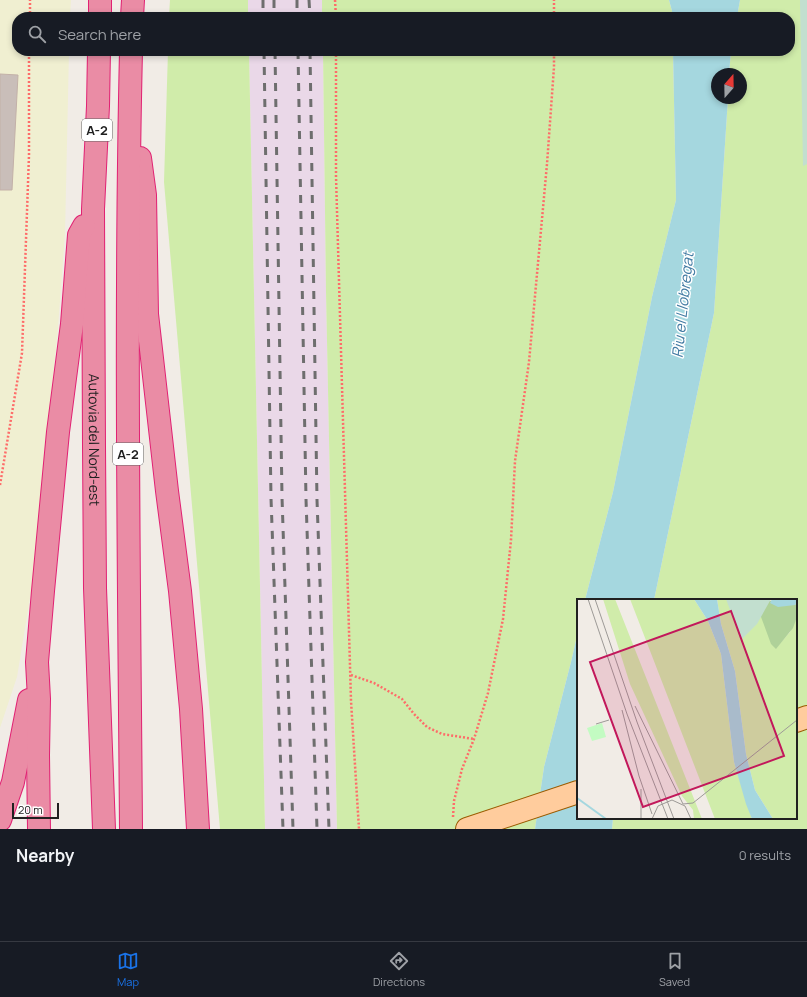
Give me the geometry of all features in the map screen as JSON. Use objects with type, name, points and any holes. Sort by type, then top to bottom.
[{"type":"highway","points":[[100,0],[100,12]]},
{"type":"highway","points":[[132,12],[133,0]]},
{"type":"highway","name":"Autovia del Nord-est","points":[[99,56],[93,209],[93,370],[95,588],[104,829]]},
{"type":"highway","name":"A-2","points":[[131,56],[127,395],[131,829]]},
{"type":"highway","points":[[130,80],[145,195],[148,314],[167,491],[180,591],[191,709],[198,829]]},
{"type":"highway","points":[[0,820],[13,782],[37,662],[58,432],[72,324],[79,235],[93,209]]},
{"type":"highway","points":[[37,662],[39,699],[39,829]]},
{"type":"main road","points":[[797,720],[807,717]]},
{"type":"main road","points":[[460,824],[577,792]]},
{"type":"path","points":[[30,0],[30,12]]},
{"type":"path","points":[[335,0],[336,12]]},
{"type":"path","points":[[554,0],[554,12]]},
{"type":"path","points":[[0,485],[22,352],[29,155],[29,56]]},
{"type":"path","points":[[336,56],[336,176],[351,701],[359,829]]},
{"type":"path","points":[[460,824],[454,801],[462,769],[474,739],[488,693],[502,619],[511,540],[515,461],[529,362],[547,164],[554,56]]},
{"type":"path","points":[[351,675],[374,683],[402,699],[427,727],[442,734],[474,739]]},
{"type":"shaded area","points":[[248,0],[322,0],[322,12],[248,12]]},
{"type":"shaded area","points":[[249,56],[323,56],[326,292],[337,829],[265,829]]},
{"type":"green space","points":[[0,0],[71,0],[70,12],[12,12],[12,56],[69,56],[65,234],[58,328],[32,586],[17,677],[0,728]]},
{"type":"green space","points":[[170,0],[248,0],[248,12],[169,12]]},
{"type":"green space","points":[[322,0],[669,0],[672,11],[672,12],[322,12]]},
{"type":"green space","points":[[740,0],[807,0],[807,829],[612,829],[613,819],[797,819],[797,599],[654,599],[714,313],[728,104],[747,104],[747,68],[730,68],[731,56],[795,56],[795,12],[738,12]]},
{"type":"green space","points":[[800,0],[807,0],[807,164],[803,166]]},
{"type":"green space","points":[[168,56],[249,56],[265,829],[220,829],[164,182]]},
{"type":"green space","points":[[323,56],[673,56],[676,200],[652,297],[613,492],[585,599],[577,599],[577,636],[544,767],[535,829],[337,829],[326,292]]},
{"type":"water","points":[[669,0],[740,0],[738,12],[672,11]]},
{"type":"water","name":"Riu el Llobregat","points":[[673,56],[731,56],[730,68],[711,68],[711,104],[728,104],[714,313],[654,599],[585,599],[613,492],[652,297],[676,200]]},
{"type":"water","points":[[577,636],[577,819],[613,819],[612,829],[535,829],[544,767]]},
{"type":"building","points":[[0,74],[18,75],[12,190],[0,190]]},
{"type":"railway","points":[[263,0],[263,12]]},
{"type":"railway","points":[[274,0],[274,12]]},
{"type":"railway","points":[[297,0],[297,12]]},
{"type":"railway","points":[[309,0],[310,12]]},
{"type":"railway","points":[[264,56],[271,498],[283,829]]},
{"type":"railway","points":[[275,56],[282,497],[293,829]]},
{"type":"railway","points":[[298,56],[306,499],[317,829]]},
{"type":"railway","points":[[310,56],[317,500],[329,829]]}]
